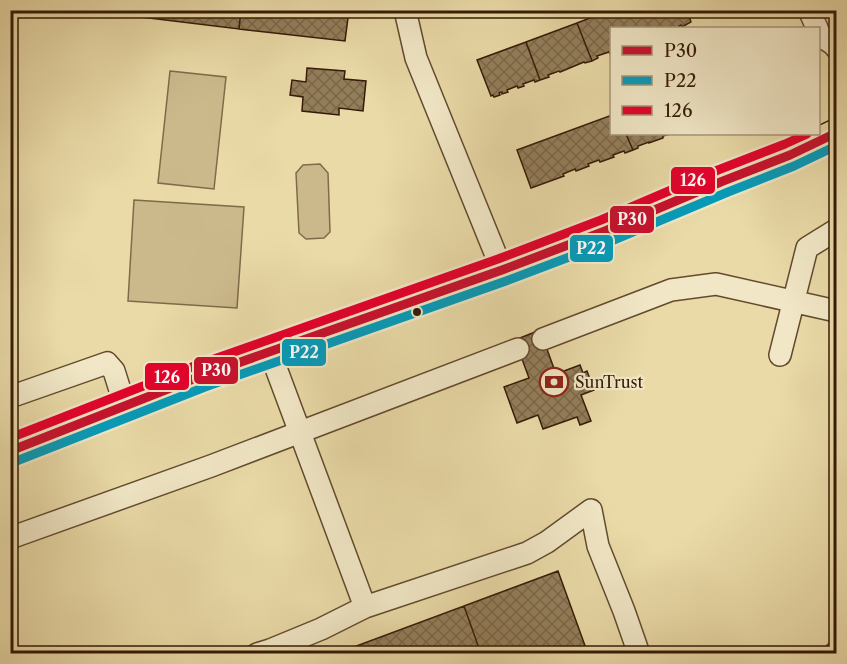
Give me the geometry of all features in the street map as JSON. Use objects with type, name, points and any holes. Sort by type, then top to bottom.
[{"type":"main road","points":[[10,451],[201,376],[502,270],[605,231],[790,155],[837,133]]},
{"type":"lane","points":[[405,10],[416,58],[502,270]]},
{"type":"lane","points":[[809,10],[817,27]]},
{"type":"lane","points":[[820,34],[822,38],[837,48]]},
{"type":"lane","points":[[780,355],[807,248],[837,230]]},
{"type":"lane","points":[[543,339],[671,290],[716,284],[837,311]]},
{"type":"lane","points":[[10,538],[211,466],[518,349]]},
{"type":"lane","points":[[270,352],[364,607]]},
{"type":"lane","points":[[10,397],[107,363],[114,370],[125,406]]},
{"type":"lane","points":[[257,654],[321,629],[364,607],[527,553],[547,542],[591,510],[598,546],[639,654]]},
{"type":"shaded area","points":[[170,71],[226,77],[214,189],[158,183]]},
{"type":"shaded area","points":[[320,164],[328,173],[330,232],[324,238],[306,239],[299,233],[296,173],[303,165]]},
{"type":"shaded area","points":[[134,200],[244,207],[237,308],[128,301]]},
{"type":"building","points":[[133,10],[241,10],[239,29],[133,16]]},
{"type":"building","points":[[241,10],[349,10],[345,41],[239,29]]},
{"type":"building","points":[[611,10],[687,10],[691,22],[682,27],[681,25],[680,27],[610,27],[610,54],[609,52],[597,56],[598,58],[592,61],[577,23]]},
{"type":"building","points":[[577,23],[592,61],[548,75],[549,77],[540,80],[526,42]]},
{"type":"building","points":[[526,42],[540,80],[523,84],[524,86],[518,88],[517,86],[494,97],[491,96],[477,60]]},
{"type":"building","points":[[307,68],[345,71],[344,79],[366,81],[363,111],[339,108],[339,115],[302,111],[303,97],[290,95],[292,80],[306,82]]},
{"type":"building","points":[[610,116],[610,135],[626,135],[633,150],[588,164],[589,166],[576,171],[575,169],[563,174],[564,176],[531,188],[517,150]]},
{"type":"building","points":[[626,135],[666,135],[638,146],[633,150]]},
{"type":"building","name":"SunTrust","points":[[540,330],[556,374],[580,365],[583,373],[587,371],[594,390],[581,395],[591,421],[580,425],[577,417],[543,429],[538,415],[517,423],[504,387],[529,378],[515,340]]},
{"type":"building","points":[[558,571],[588,654],[481,654],[464,606]]},
{"type":"building","points":[[464,606],[481,654],[335,654]]},
{"type":"transit line","name":"P30","points":[[10,451],[201,376],[502,270],[605,231],[790,155],[836,133]]},
{"type":"transit line","name":"126","points":[[10,438],[197,365],[498,259],[601,220],[805,135]]},
{"type":"transit line","name":"P22","points":[[14,462],[205,387],[506,281],[609,242],[794,166],[836,146]]},
{"type":"place","name":"SunTrust","points":[[554,382]]}]
